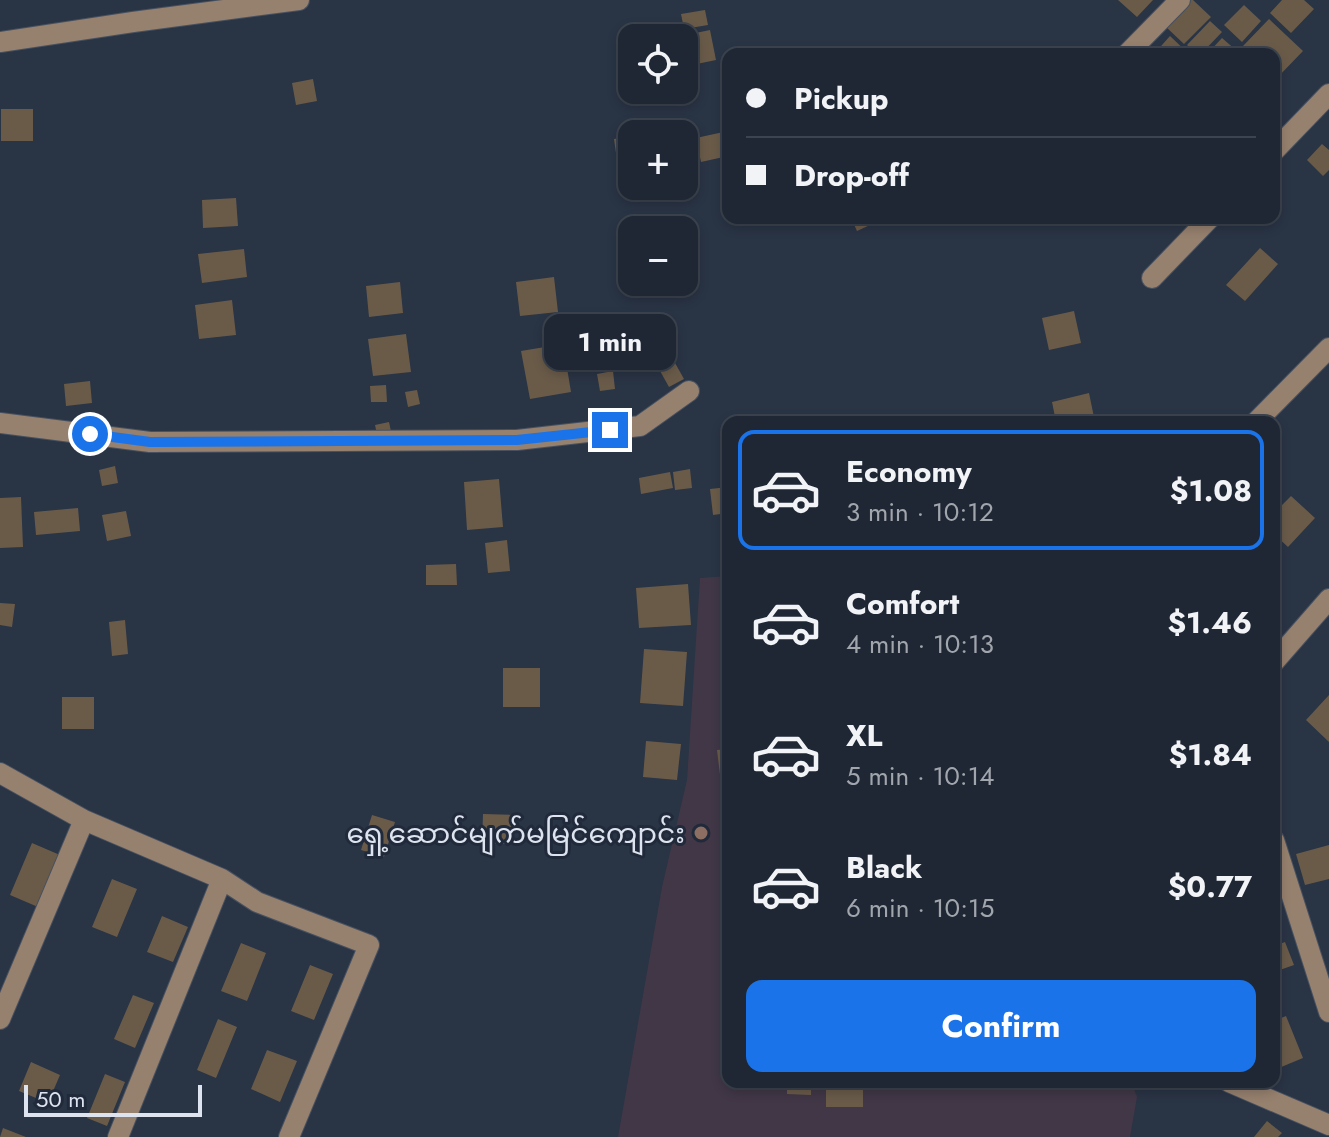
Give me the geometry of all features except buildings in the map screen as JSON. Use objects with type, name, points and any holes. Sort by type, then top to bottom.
[{"type":"street","points":[[0,42],[299,0]]},
{"type":"street","points":[[1133,48],[1180,0]]},
{"type":"street","points":[[1280,145],[1329,94]]},
{"type":"street","points":[[1152,278],[1204,224]]},
{"type":"street","points":[[1262,416],[1329,348]]},
{"type":"street","points":[[0,423],[150,442],[517,440],[640,426],[689,391]]},
{"type":"street","points":[[1280,655],[1329,599]]},
{"type":"street","points":[[0,773],[84,820],[222,879],[257,902],[369,945],[289,1137]]},
{"type":"street","points":[[0,1019],[84,820]]},
{"type":"street","points":[[1280,859],[1329,1012]]},
{"type":"street","points":[[118,1137],[222,879]]},
{"type":"street","points":[[1243,1088],[1329,1125]]},
{"type":"shaded area","name":"ရှေ့ဆောင်မျက်မမြင်ကျောင်း","points":[[722,576],[722,1088],[1133,1088],[1137,1097],[1130,1137],[618,1137],[662,887],[687,780],[700,578]]},
{"type":"place","name":"ရှေ့ဆောင်မျက်မမြင်ကျောင်း","points":[[701,833]]},
{"type":"route","points":[[90,434],[150,442],[517,440],[610,430]]}]
